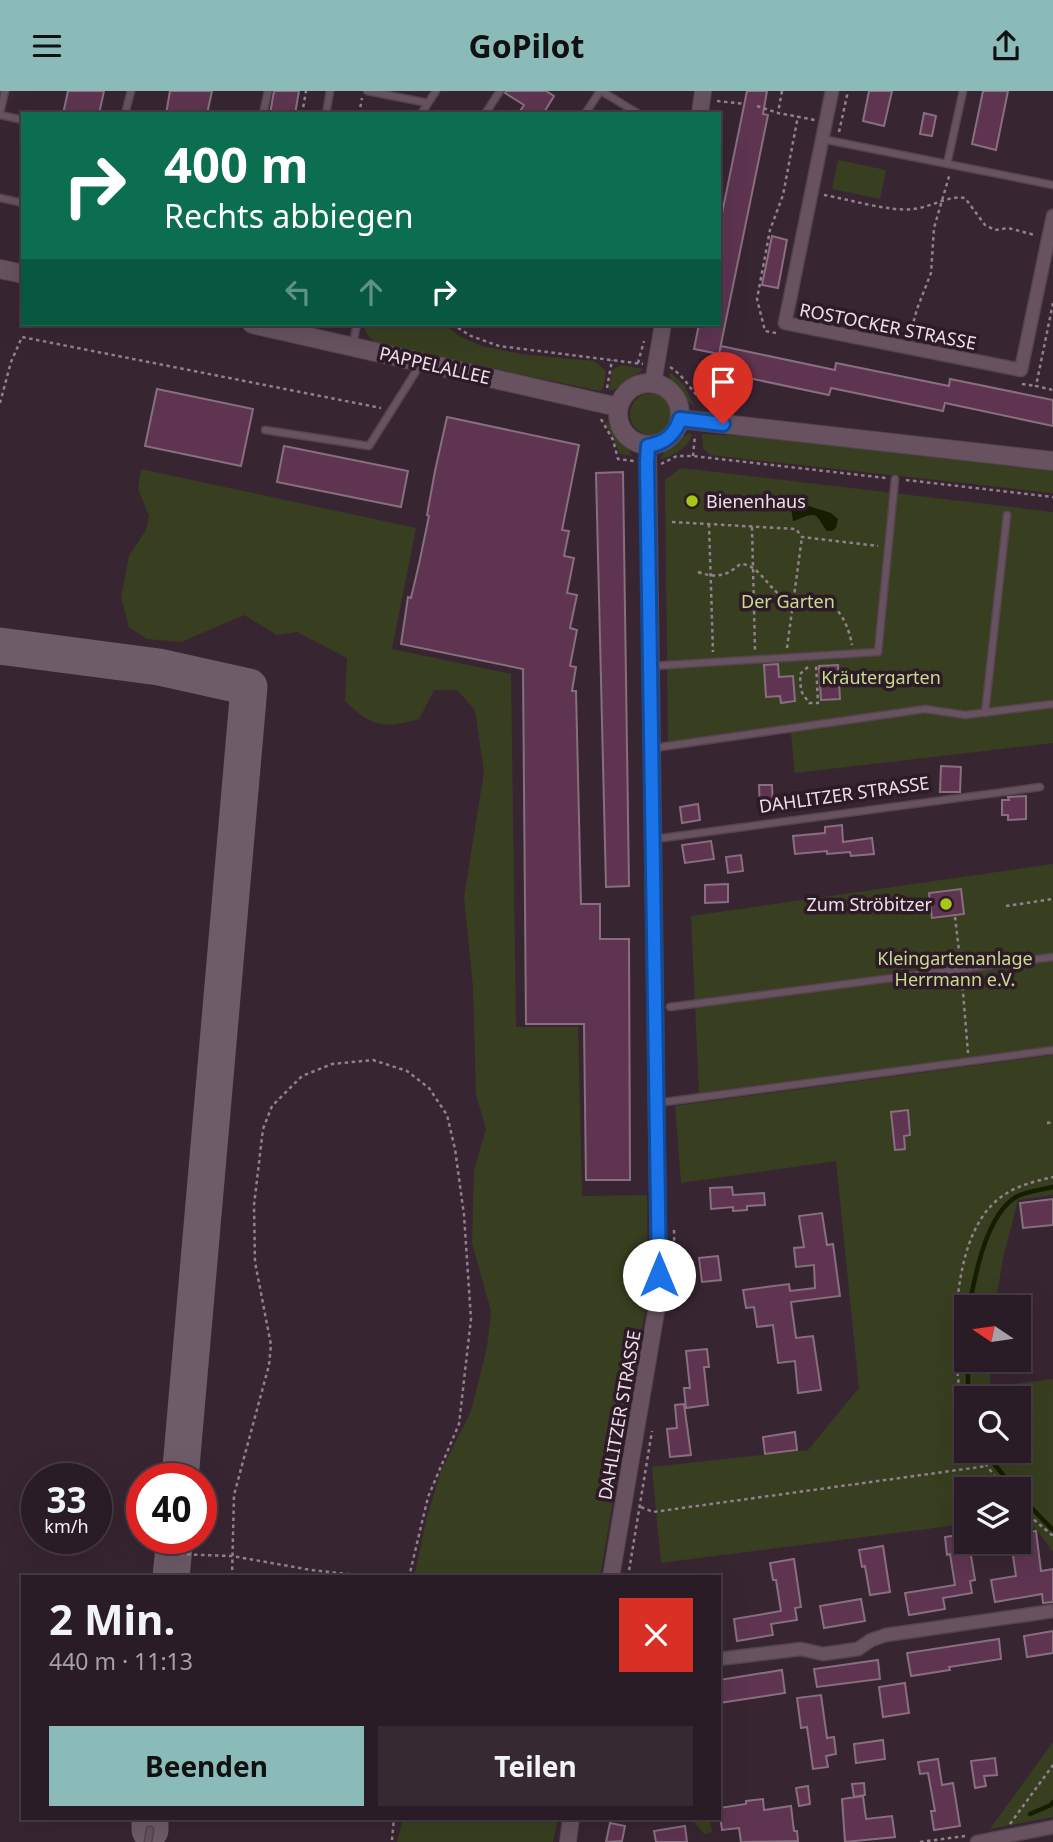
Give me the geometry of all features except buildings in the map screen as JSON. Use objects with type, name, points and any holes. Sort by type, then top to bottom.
[{"type":"main road","points":[[0,269],[21,274]]},
{"type":"main road","name":"PAPPELALLEE","points":[[261,326],[618,407]]},
{"type":"main road","points":[[642,383],[653,383],[664,386],[673,394],[680,409],[680,419],[675,432],[667,440],[648,446],[629,440],[622,432],[618,423],[618,407],[623,395],[632,388],[642,383]]},
{"type":"main road","points":[[680,419],[1053,461]]},
{"type":"street","name":"ROSTOCKER STRASSE","points":[[831,91],[785,323],[1021,370],[1053,216]]},
{"type":"street","points":[[701,112],[709,96]]},
{"type":"street","points":[[653,383],[663,326]]},
{"type":"street","name":"DAHLITZER STRASSE","points":[[611,1575],[659,1294],[648,446]]},
{"type":"street","points":[[721,1659],[801,1649],[823,1654],[858,1649],[871,1640],[886,1635],[1053,1611]]},
{"type":"street","points":[[568,1842],[571,1820]]},
{"type":"street","points":[[977,1842],[1053,1827]]},
{"type":"lane","points":[[5,91],[0,114],[21,119]]},
{"type":"lane","points":[[126,112],[131,91]]},
{"type":"lane","points":[[263,112],[268,91]]},
{"type":"lane","points":[[326,112],[330,91]]},
{"type":"lane","points":[[365,91],[428,103]]},
{"type":"lane","points":[[422,112],[436,91]]},
{"type":"lane","points":[[486,112],[500,91]]},
{"type":"lane","points":[[586,112],[601,91],[636,112]]},
{"type":"lane","points":[[950,165],[963,91]]},
{"type":"lane","points":[[822,139],[1053,185]]},
{"type":"lane","points":[[0,198],[21,203]]},
{"type":"lane","points":[[353,346],[357,326]]},
{"type":"lane","points":[[265,430],[369,446],[422,362]]},
{"type":"lane","points":[[650,666],[755,660],[816,660],[878,652],[895,479]]},
{"type":"lane","points":[[985,713],[1007,515]]},
{"type":"lane","points":[[651,748],[925,709],[965,715],[1053,704]]},
{"type":"lane","name":"DAHLITZER STRASSE","points":[[653,839],[1040,787]]},
{"type":"lane","points":[[670,1007],[1053,957]]},
{"type":"lane","points":[[657,1103],[1053,1050]]},
{"type":"lane","points":[[148,1842],[149,1830]]},
{"type":"path","points":[[302,112],[306,91]]},
{"type":"path","points":[[360,112],[365,91]]},
{"type":"path","points":[[778,113],[782,91]]},
{"type":"path","points":[[837,142],[848,91]]},
{"type":"path","points":[[709,96],[745,104]]},
{"type":"path","points":[[757,106],[825,122]]},
{"type":"path","points":[[765,331],[757,299],[770,230],[783,195],[798,117]]},
{"type":"path","points":[[907,349],[917,309],[932,273],[934,228],[944,202],[950,165]]},
{"type":"path","points":[[812,193],[911,210],[944,202],[955,196],[965,198],[985,225],[995,230],[1021,230],[1048,239]]},
{"type":"path","points":[[1053,303],[1036,386],[1053,390]]},
{"type":"path","points":[[455,326],[471,337],[499,346],[612,360]]},
{"type":"path","points":[[0,403],[11,362],[22,337],[392,410]]},
{"type":"path","points":[[638,363],[645,337]]},
{"type":"path","points":[[664,464],[677,456],[693,456],[1053,497]]},
{"type":"path","points":[[672,522],[796,529],[802,537],[786,659]]},
{"type":"path","points":[[709,524],[713,663]]},
{"type":"path","points":[[752,526],[755,660]]},
{"type":"path","points":[[802,537],[888,547]]},
{"type":"path","points":[[698,572],[710,576],[728,573],[740,564],[752,567],[769,586],[785,598],[793,601],[811,598],[824,602],[837,610],[849,632],[854,655]]},
{"type":"path","points":[[816,660],[818,703],[809,703],[801,691],[800,674],[816,660]]},
{"type":"path","points":[[1006,906],[1053,899]]},
{"type":"path","points":[[955,917],[968,1062]]},
{"type":"path","points":[[232,1575],[234,1495],[269,1365],[271,1345],[255,1262],[254,1205],[263,1129],[272,1106],[302,1076],[332,1064],[373,1060],[407,1070],[429,1088],[447,1115],[455,1149],[462,1202],[471,1319],[459,1424],[428,1497],[409,1575]]},
{"type":"path","points":[[1047,1123],[1053,1122]]},
{"type":"path","points":[[958,1386],[957,1293],[965,1257],[978,1224],[993,1203],[1011,1189],[1053,1177]]},
{"type":"path","points":[[985,1463],[995,1477]]},
{"type":"path","points":[[624,1501],[653,1511],[987,1466]]},
{"type":"path","points":[[1031,1517],[1053,1535]]},
{"type":"path","points":[[173,1554],[232,1556],[357,1575]]},
{"type":"path","points":[[1012,1821],[1053,1765]]},
{"type":"path","points":[[392,1840],[394,1820]]},
{"type":"green space","points":[[838,160],[886,170],[880,199],[832,189]]},
{"type":"green space","points":[[364,326],[446,326],[461,337],[482,346],[521,354],[594,361],[606,371],[603,389],[600,391],[376,344]]},
{"type":"green space","points":[[621,365],[643,369],[626,385],[609,391],[612,370]]},
{"type":"green space","points":[[669,374],[684,385],[695,407],[676,388]]},
{"type":"green space","points":[[651,393],[666,399],[672,414],[666,429],[651,435],[636,429],[630,414],[636,399]]},
{"type":"green space","points":[[603,418],[626,443],[632,456],[620,454]]},
{"type":"green space","points":[[690,433],[692,436],[683,448],[660,459],[668,445]]},
{"type":"green space","points":[[702,434],[787,438],[1053,468],[1053,493],[710,455],[703,448]]},
{"type":"green space","name":"Der Garten","points":[[681,468],[1053,512],[1053,743],[795,773],[790,724],[668,742],[665,480]]},
{"type":"green space","points":[[141,469],[416,528],[392,649],[511,674],[516,1027],[578,1027],[582,1196],[647,1195],[648,1294],[600,1575],[414,1575],[427,1517],[441,1471],[471,1411],[487,1347],[491,1311],[472,1243],[474,1170],[486,1129],[476,1094],[473,987],[464,897],[484,772],[475,710],[457,690],[434,690],[419,719],[387,725],[371,721],[345,701],[347,658],[297,632],[277,635],[244,615],[181,642],[147,639],[129,627],[121,597],[129,556],[146,530],[149,516],[138,489]]},
{"type":"green space","name":"Kleingartenanlage Herrmann e.V.","points":[[1053,864],[1053,1046],[699,1093],[691,916]]},
{"type":"green space","points":[[1053,1055],[1053,1195],[1018,1200],[1003,1258],[997,1295],[954,1295],[954,1372],[991,1372],[990,1386],[954,1386],[954,1463],[1031,1463],[1031,1386],[998,1386],[1053,1379],[1053,1552],[1031,1526],[1031,1477],[954,1477],[954,1526],[661,1563],[652,1467],[808,1450],[859,1388],[836,1161],[681,1183],[675,1106]]},
{"type":"green space","points":[[1053,1742],[1053,1817],[990,1829]]},
{"type":"green space","points":[[402,1820],[558,1820],[553,1842],[397,1842]]},
{"type":"green space","points":[[693,1820],[710,1820],[712,1832],[704,1834]]},
{"type":"shaded area","points":[[796,502],[831,513],[838,519],[836,528],[827,531],[814,515],[793,521],[791,508]]},
{"type":"waterway","points":[[972,1295],[984,1247],[997,1217],[1016,1197],[1053,1187]]},
{"type":"waterway","points":[[968,1372],[968,1386]]},
{"type":"waterway","points":[[994,1463],[1005,1477]]},
{"type":"waterway","points":[[1031,1507],[1052,1529]]},
{"type":"waterway","points":[[1030,1814],[1053,1802]]},
{"type":"taxiway","points":[[0,646],[159,667],[249,687],[181,1463]]},
{"type":"taxiway","points":[[171,1575],[173,1554]]},
{"type":"taxiway","points":[[150,1820],[150,1830]]},
{"type":"place","name":"Bienenhaus","points":[[692,501]]},
{"type":"place","name":"Zum Ströbitzer","points":[[946,904]]},
{"type":"route","points":[[659,1275],[648,446],[667,440],[675,432],[680,419],[723,424]]},
{"type":"park label","name":"Kräutergarten","points":[[881,677]]}]
